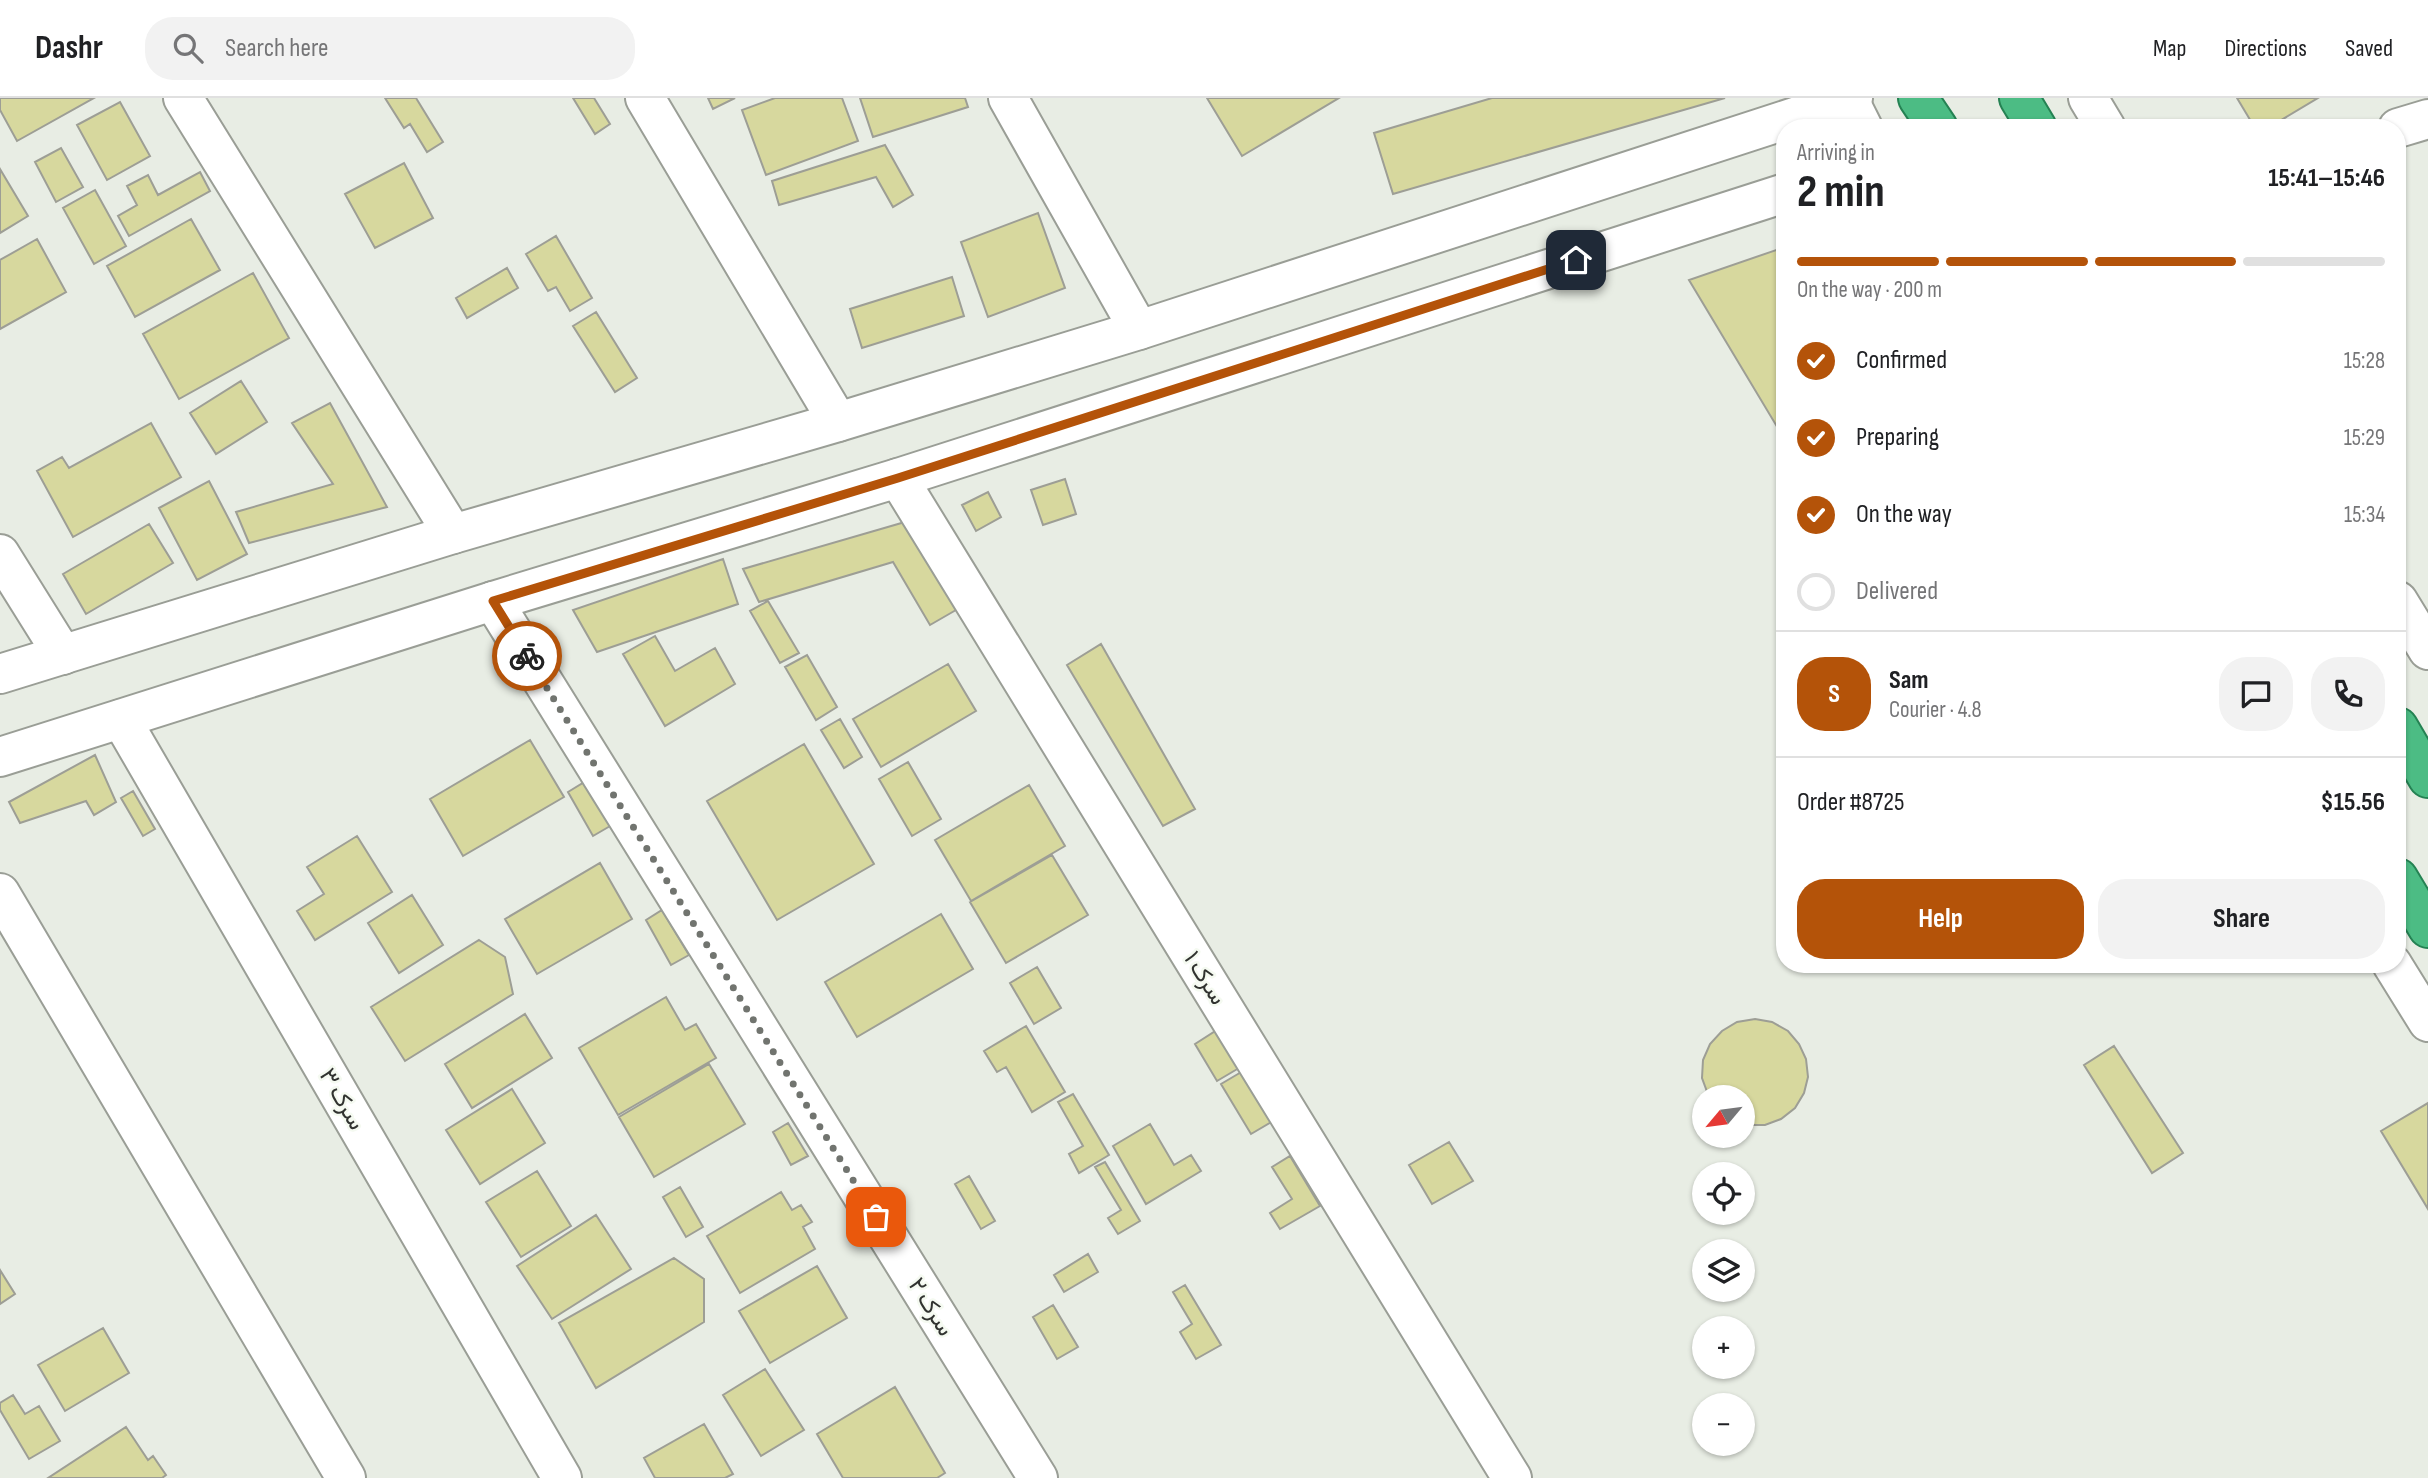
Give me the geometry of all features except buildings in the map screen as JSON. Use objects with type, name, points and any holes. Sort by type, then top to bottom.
[{"type":"highway","points":[[1918,98],[1932,119]]},
{"type":"highway","points":[[2019,98],[2032,119]]},
{"type":"highway","points":[[2406,741],[2428,778]]},
{"type":"highway","points":[[2406,891],[2428,928]]},
{"type":"street","points":[[183,98],[453,534]]},
{"type":"street","points":[[645,98],[838,422]]},
{"type":"street","points":[[1008,98],[1139,330]]},
{"type":"street","points":[[2088,98],[2101,119]]},
{"type":"street","points":[[1812,119],[1853,106]]},
{"type":"street","points":[[2406,126],[2428,119]]},
{"type":"street","points":[[0,674],[453,534],[838,422],[1139,330],[1776,130]]},
{"type":"street","points":[[0,757],[493,601],[898,478],[1776,196]]},
{"type":"street","name":"سرک ۱","points":[[898,478],[1512,1478]]},
{"type":"street","points":[[0,554],[62,654]]},
{"type":"street","name":"سرک ۲","points":[[493,601],[1038,1478]]},
{"type":"street","points":[[2406,614],[2428,650]]},
{"type":"street","name":"سرک ۳","points":[[121,719],[562,1478]]},
{"type":"street","points":[[0,893],[346,1478]]},
{"type":"street","points":[[2398,973],[2428,1022]]},
{"type":"way so far","points":[[527,656],[876,1217]]},
{"type":"route","points":[[527,656],[493,601],[898,478],[1576,260]]}]
